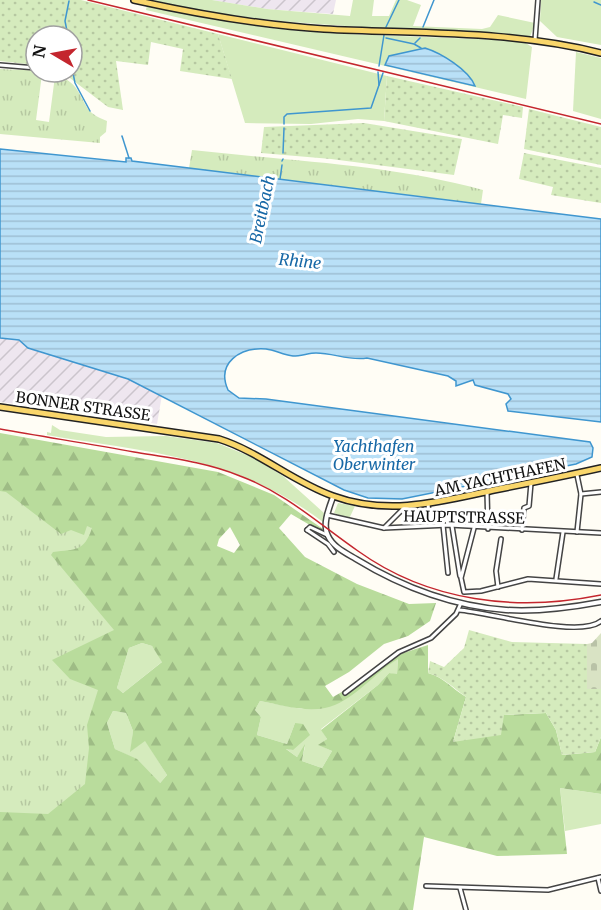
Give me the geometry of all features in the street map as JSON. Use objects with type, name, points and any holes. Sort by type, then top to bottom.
[{"type":"main road","points":[[134,0],[187,12],[272,25],[455,33],[535,40],[601,52]]},
{"type":"main road","name":"BONNER STRASSE","points":[[0,407],[162,429]]},
{"type":"main road","name":"AM YACHTHAFEN","points":[[162,429],[209,437],[237,446],[333,497],[368,506],[405,507],[428,504],[601,468]]},
{"type":"street","points":[[535,40],[538,0]]},
{"type":"street","points":[[0,65],[24,67]]},
{"type":"street","points":[[576,473],[581,494],[577,532]]},
{"type":"street","points":[[520,530],[524,507],[529,506],[531,483]]},
{"type":"street","points":[[487,492],[488,529]]},
{"type":"street","points":[[581,494],[601,492]]},
{"type":"street","points":[[327,535],[327,515],[333,497]]},
{"type":"street","points":[[428,504],[430,525]]},
{"type":"street","points":[[384,528],[405,507]]},
{"type":"street","name":"HAUPTSTRASSE","points":[[327,515],[348,522],[384,528],[452,525],[488,529],[601,533]]},
{"type":"street","points":[[443,525],[448,573]]},
{"type":"street","points":[[452,525],[464,592],[498,587],[528,579],[556,579],[601,584]]},
{"type":"street","points":[[334,552],[328,544],[310,534],[307,528],[310,527],[327,535],[338,548],[395,581],[461,603],[533,610],[601,602]]},
{"type":"street","points":[[461,578],[474,528]]},
{"type":"street","points":[[556,579],[563,532]]},
{"type":"street","points":[[498,587],[496,571],[501,539]]},
{"type":"street","points":[[345,693],[399,652],[431,638],[459,610],[461,603]]},
{"type":"street","points":[[459,610],[523,623],[587,626],[601,621]]},
{"type":"street","points":[[426,886],[548,890],[599,877],[601,891]]},
{"type":"street","points":[[460,888],[466,910]]},
{"type":"shaded area","points":[[212,0],[336,0],[333,14],[267,9]]},
{"type":"shaded area","points":[[0,338],[19,340],[28,348],[128,379],[162,395],[157,424],[146,422],[146,412],[74,402],[71,411],[0,402]]},
{"type":"green space","points":[[0,0],[81,0],[218,34],[232,79],[180,71],[183,49],[151,42],[148,65],[116,61],[123,110],[108,107],[78,84],[84,84],[84,24],[24,24],[24,64],[0,61]]},
{"type":"green space","points":[[151,0],[212,0],[267,9],[350,16],[353,0],[374,0],[372,16],[389,16],[396,0],[407,0],[421,5],[413,26],[482,29],[490,27],[498,15],[535,23],[530,37],[340,26],[245,17]]},
{"type":"green space","points":[[541,0],[601,0],[601,45],[557,37],[540,21]]},
{"type":"green space","points":[[147,5],[224,21],[300,31],[524,42],[532,47],[526,99],[146,10]],"holes":[[[424,48],[461,68],[475,86],[390,67],[389,56]]]},
{"type":"green space","points":[[218,34],[387,76],[384,121],[358,119],[311,124],[245,123]]},
{"type":"green space","points":[[576,52],[601,58],[601,119],[573,111]]},
{"type":"green space","points":[[0,69],[24,70],[24,84],[41,84],[36,120],[49,122],[54,84],[72,84],[87,108],[94,115],[107,121],[106,132],[100,137],[100,143],[0,134]]},
{"type":"green space","points":[[387,76],[523,107],[522,118],[503,115],[498,144],[384,121]]},
{"type":"green space","points":[[529,109],[601,127],[601,165],[524,149]]},
{"type":"green space","points":[[364,123],[462,139],[454,175],[331,159],[261,153],[264,127]]},
{"type":"green space","points":[[192,150],[339,164],[412,174],[483,190],[481,204],[189,168]]},
{"type":"green space","points":[[524,153],[601,168],[601,203],[551,195],[553,187],[519,179]]},
{"type":"green space","points":[[52,425],[60,430],[106,437],[166,436],[217,443],[254,458],[283,476],[324,513],[323,522],[290,500],[258,483],[225,470],[157,453],[47,435],[47,432],[51,433]]},
{"type":"green space","points":[[0,433],[218,472],[274,495],[323,529],[320,531],[291,514],[279,528],[305,557],[357,584],[409,604],[436,603],[430,621],[408,636],[384,644],[349,672],[325,686],[333,697],[361,681],[388,658],[428,645],[428,673],[444,680],[466,697],[453,742],[503,715],[546,713],[556,730],[562,755],[595,752],[601,737],[601,794],[560,788],[567,854],[497,856],[424,837],[413,910],[0,910]],"holes":[[[230,527],[240,545],[234,553],[217,546],[219,539]],[[142,643],[152,646],[162,662],[123,693],[117,688],[129,648]],[[398,659],[397,674],[389,673],[378,685],[321,730],[327,739],[318,745],[332,751],[322,768],[302,761],[305,744],[297,757],[286,749],[293,750],[310,735],[303,724],[295,723],[287,744],[257,735],[261,717],[255,710],[260,701],[301,709],[325,708],[354,694]],[[113,711],[126,713],[133,731],[130,752],[145,741],[167,775],[160,783],[137,759],[115,749],[107,723]]]},
{"type":"green space","points":[[0,491],[6,492],[61,534],[71,530],[84,535],[87,526],[92,528],[86,541],[78,548],[53,552],[51,555],[114,630],[52,660],[70,679],[98,690],[87,725],[89,748],[85,784],[48,814],[0,812]]},
{"type":"green space","points":[[338,503],[355,506],[349,519],[334,513]]},
{"type":"green space","points":[[469,630],[512,642],[587,644],[587,689],[601,689],[601,737],[595,752],[562,755],[556,730],[546,713],[504,715],[501,735],[453,742],[466,697],[444,680],[428,673],[430,661],[444,667],[464,648]]},
{"type":"green space","points":[[601,633],[601,689],[587,689],[587,644],[592,643]]},
{"type":"green space","points":[[142,643],[152,646],[163,661],[123,693],[117,688],[129,648]]},
{"type":"green space","points":[[398,658],[397,675],[389,673],[378,685],[321,729],[327,739],[319,745],[332,751],[322,768],[302,761],[305,746],[297,757],[285,748],[293,750],[295,723],[287,744],[257,735],[261,717],[255,710],[260,701],[302,709],[341,701]]},
{"type":"green space","points":[[113,711],[126,713],[133,731],[131,751],[145,740],[167,775],[159,784],[137,760],[115,749],[107,723]]},
{"type":"green space","points":[[560,788],[601,794],[601,824],[565,831]]},
{"type":"water","points":[[425,48],[454,63],[467,74],[475,86],[385,65],[389,56]]},
{"type":"water","points":[[0,149],[126,162],[126,158],[131,158],[132,161],[601,219],[601,422],[508,411],[506,404],[511,399],[508,394],[475,385],[473,380],[456,386],[456,381],[448,376],[367,358],[316,353],[293,356],[256,349],[239,354],[228,365],[225,372],[228,390],[239,398],[266,399],[590,442],[593,448],[592,457],[576,464],[402,499],[368,498],[344,490],[128,379],[28,348],[19,340],[0,338]]},
{"type":"waterway","points":[[386,27],[399,0]]},
{"type":"waterway","points":[[423,27],[434,0]]},
{"type":"waterway","points":[[66,24],[69,1]]},
{"type":"waterway","points":[[594,2],[601,5]]},
{"type":"waterway","name":"Breitbach","points":[[379,66],[384,35]]},
{"type":"waterway","points":[[386,38],[414,44],[421,48]]},
{"type":"waterway","points":[[415,43],[420,38]]},
{"type":"waterway","name":"Breitbach","points":[[284,124],[284,117],[287,114],[371,108],[379,85],[378,72]]},
{"type":"waterway","name":"Breitbach","points":[[379,85],[383,73]]},
{"type":"waterway","points":[[76,84],[90,111]]},
{"type":"waterway","name":"Breitbach","points":[[283,153],[284,128]]},
{"type":"waterway","points":[[122,136],[129,158]]},
{"type":"waterway","name":"Breitbach","points":[[280,179],[282,165]]},
{"type":"railway","points":[[88,0],[601,124]]},
{"type":"railway","points":[[0,429],[188,461],[227,471],[257,483],[287,500],[385,568],[414,582],[444,592],[506,602],[569,600],[601,595]]},
{"type":"water label","name":"Rhine","points":[[300,261]]},
{"type":"water label","name":"Yachthafen Oberwinter","points":[[374,455]]}]
